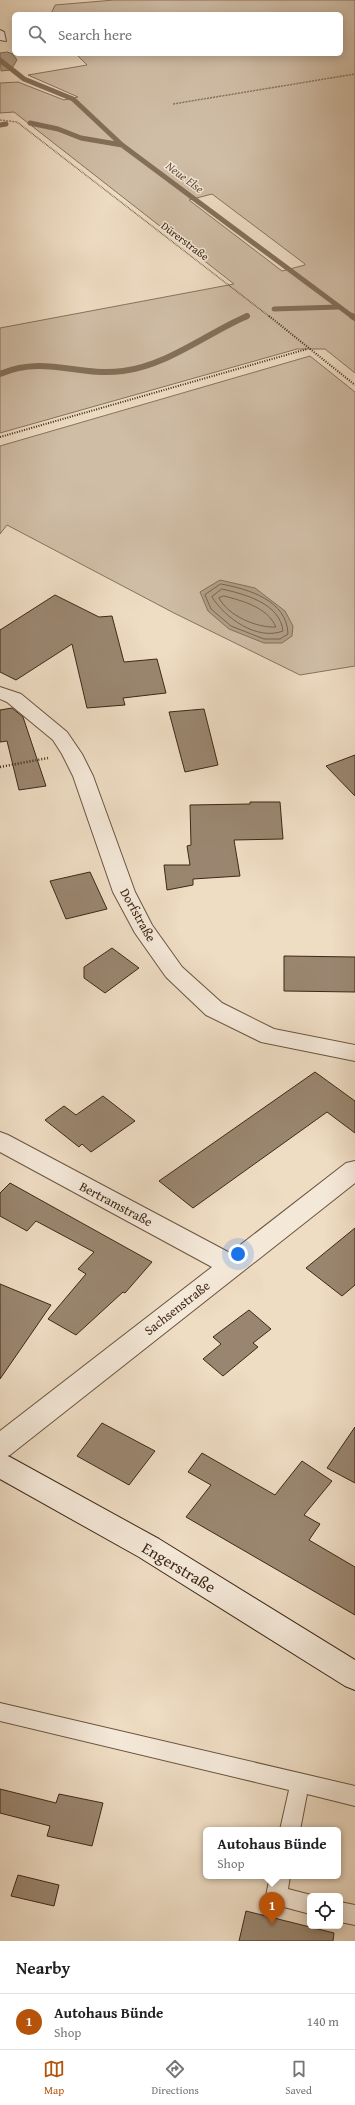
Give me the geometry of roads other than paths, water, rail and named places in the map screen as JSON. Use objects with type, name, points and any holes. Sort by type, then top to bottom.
[{"type":"street","name":"Dorfstraße","points":[[0,694],[14,698],[60,736],[72,754],[83,776],[124,892],[142,928],[174,972],[214,1009],[269,1036],[355,1054]]},
{"type":"street","name":"Bertramstraße","points":[[0,1141],[232,1266]]},
{"type":"street","name":"Sachsenstraße","points":[[0,1447],[355,1170]]},
{"type":"street","name":"Engerstraße","points":[[0,1465],[149,1548],[355,1676]]},
{"type":"lane","points":[[0,1712],[355,1796]]},
{"type":"lane","points":[[291,1827],[300,1783]]},
{"type":"lane","points":[[279,1879],[276,1896],[307,1903]]},
{"type":"lane","points":[[343,1913],[355,1915]]},
{"type":"water","points":[[7,52],[12,54],[12,56],[14,56],[17,60],[11,70],[1,71],[0,53]]},
{"type":"water","points":[[220,580],[255,588],[285,611],[293,626],[292,636],[282,643],[264,643],[229,629],[208,611],[200,592]]},
{"type":"waterway","name":"Neue Else","points":[[0,60],[24,79],[73,99],[122,145]]},
{"type":"waterway","points":[[30,123],[58,129],[81,138],[122,145]]},
{"type":"waterway","points":[[0,125],[6,124]]},
{"type":"waterway","name":"Neue Else","points":[[122,145],[353,317]]},
{"type":"waterway","points":[[274,309],[338,307]]},
{"type":"waterway","points":[[0,374],[32,366],[107,372],[140,368],[171,356],[247,316],[246,317]]},
{"type":"place","name":"Autohaus Bünde","points":[[272,1925]]}]
